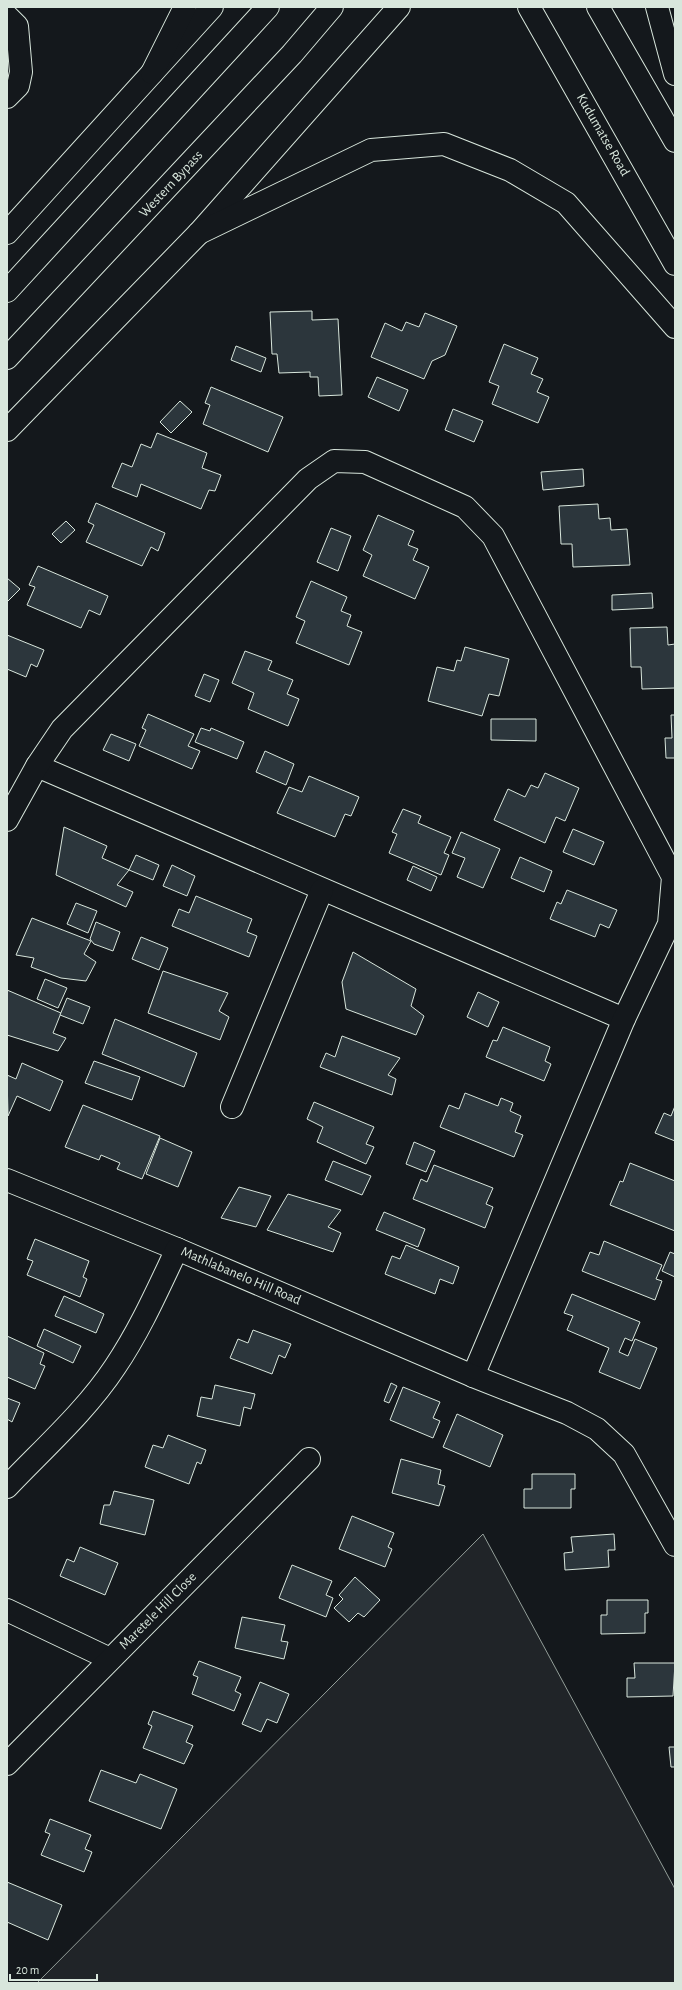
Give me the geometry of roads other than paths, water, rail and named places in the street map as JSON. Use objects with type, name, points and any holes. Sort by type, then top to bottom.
[{"type":"main road","points":[[152,73],[185,7]]},
{"type":"main road","points":[[7,233],[212,7]]},
{"type":"main road","points":[[7,291],[268,7]]},
{"type":"main road","name":"Western Bypass","points":[[7,358],[292,54],[332,7]]},
{"type":"main road","points":[[377,31],[382,7]]},
{"type":"main road","points":[[7,430],[199,233],[377,31],[400,7]]},
{"type":"main road","name":"Kudumatse Road","points":[[529,7],[675,264]]},
{"type":"main road","points":[[598,7],[675,142]]},
{"type":"main road","points":[[657,7],[675,74]]},
{"type":"main road","points":[[7,97],[18,86],[21,72],[12,21]]},
{"type":"main road","points":[[199,233],[371,150],[444,144],[510,170],[566,203],[675,327]]},
{"type":"main road","points":[[7,820],[36,766],[62,729],[308,479],[334,461],[365,462],[465,508],[493,536],[673,877],[669,924],[624,1019],[473,1376]]},
{"type":"main road","points":[[36,766],[624,1019]]},
{"type":"main road","points":[[232,1107],[322,890]]},
{"type":"main road","name":"Mathlabanelo Hill Road","points":[[7,1180],[177,1248],[473,1376],[567,1413],[597,1429],[624,1454],[675,1545]]},
{"type":"main road","points":[[7,1487],[87,1403],[115,1368],[138,1330],[177,1248]]},
{"type":"main road","name":"Maretele Hill Close","points":[[7,1764],[309,1459]]},
{"type":"main road","points":[[7,1610],[110,1659]]}]
